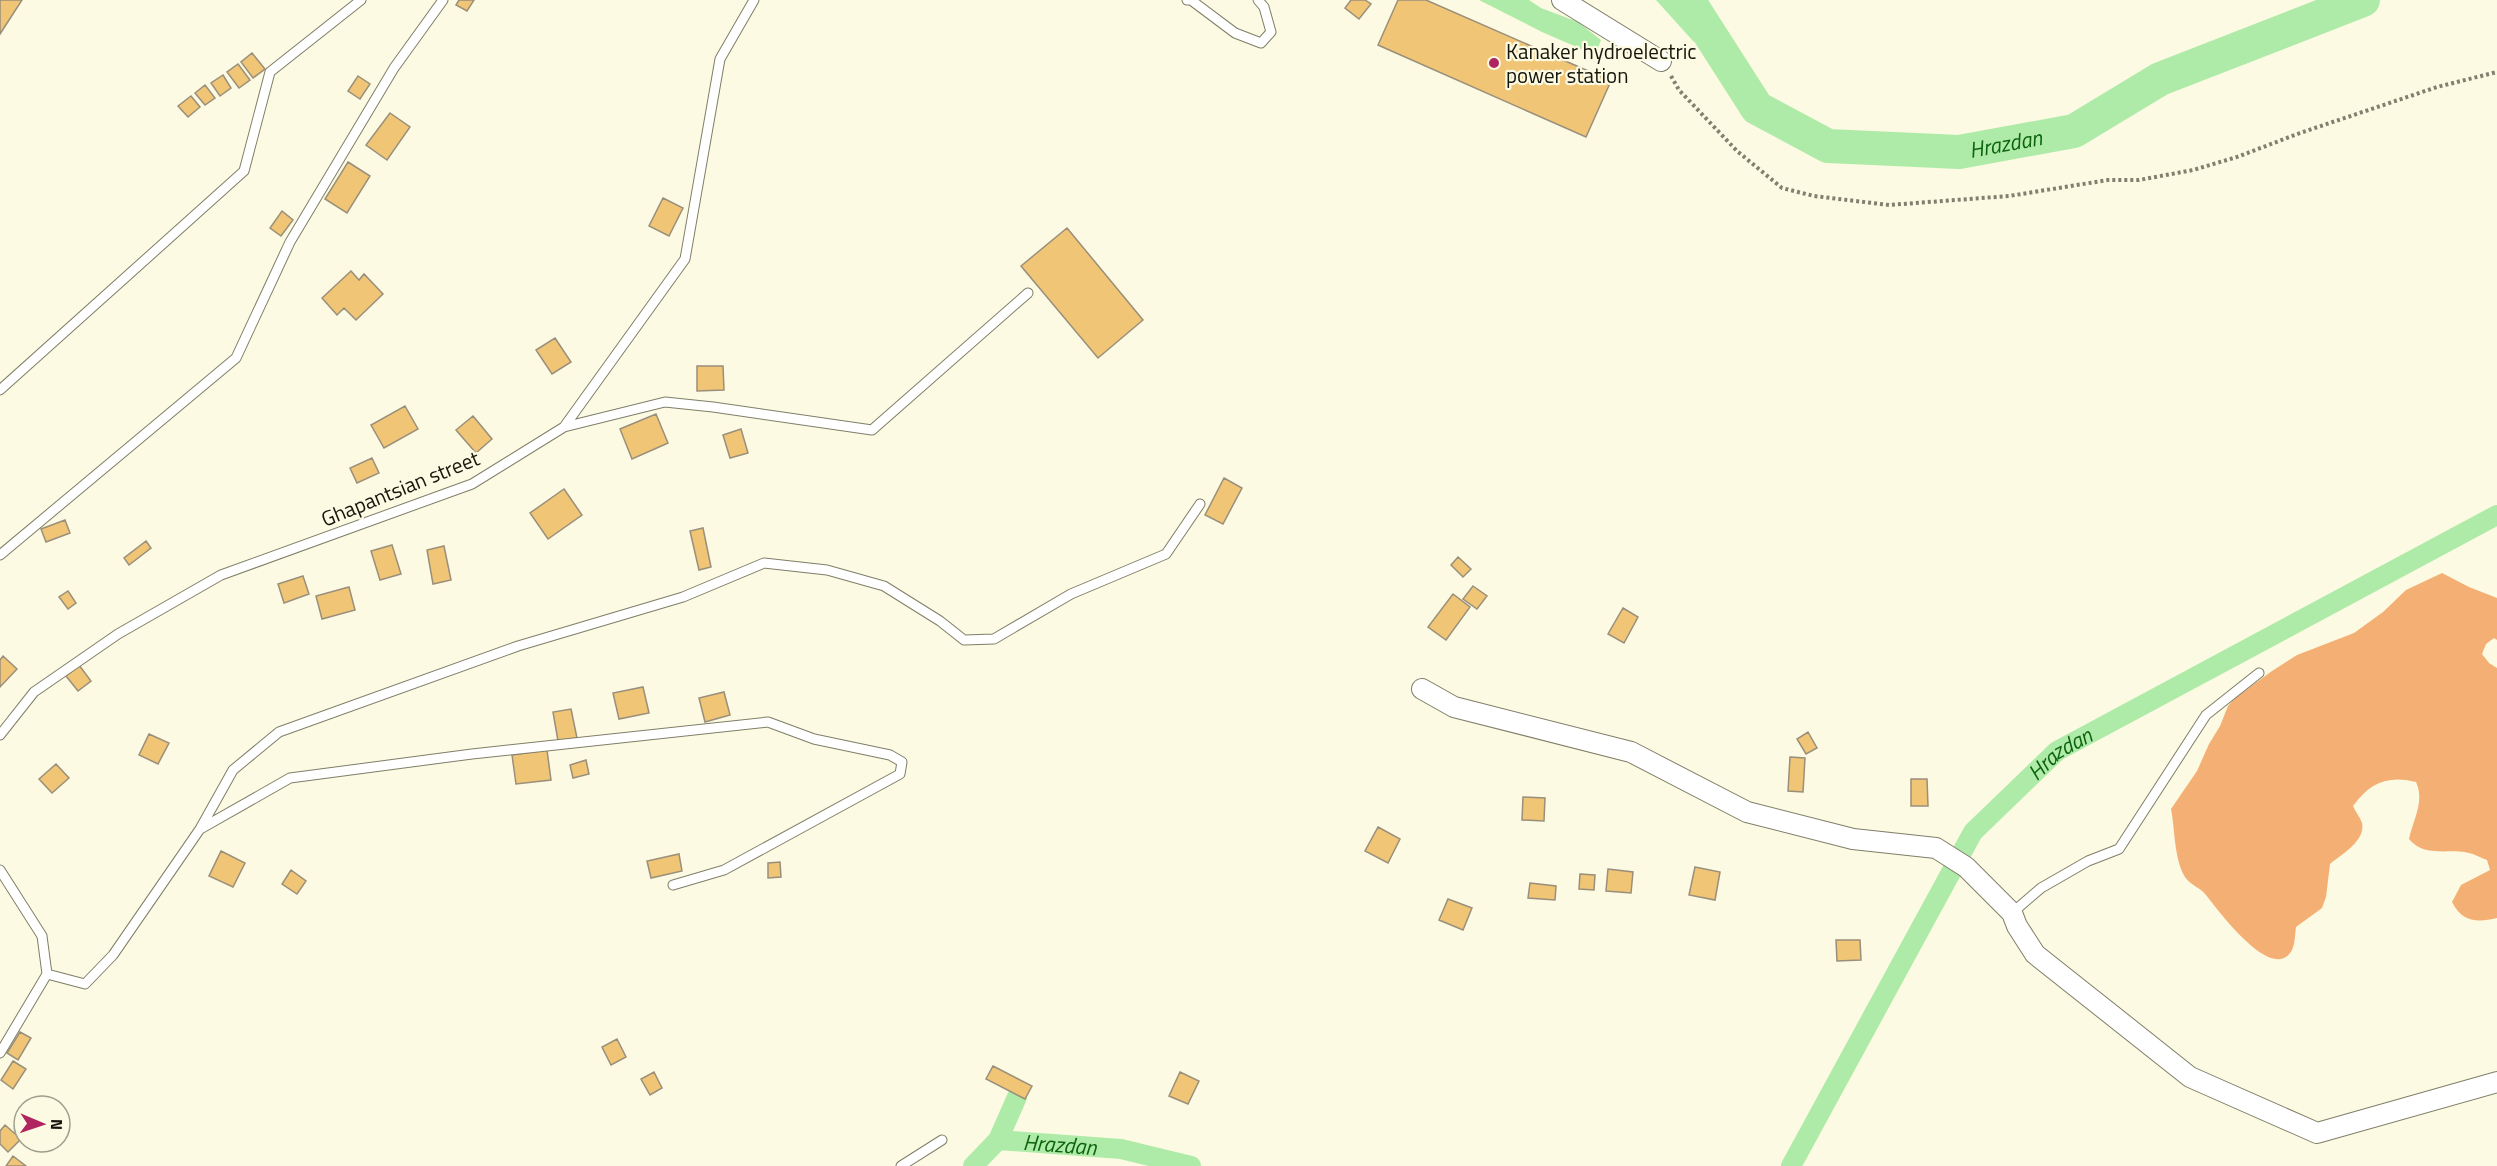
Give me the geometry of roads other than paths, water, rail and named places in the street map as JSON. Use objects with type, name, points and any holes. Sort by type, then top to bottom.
[{"type":"street","points":[[1562,0],[1661,61]]},
{"type":"street","points":[[1422,688],[1454,707],[1631,752],[1747,812],[1853,839],[1936,848],[1966,867],[2012,913],[2017,926],[2035,954],[2190,1077],[2317,1132],[2497,1082]]},
{"type":"lane","points":[[0,390],[244,171],[270,72],[361,0]]},
{"type":"lane","points":[[0,555],[236,358],[290,242],[394,68],[443,0]]},
{"type":"lane","name":"Ghapantsian street","points":[[0,735],[34,692],[118,634],[221,575],[472,484],[564,427],[685,259],[720,59],[754,0]]},
{"type":"lane","points":[[1187,0],[1191,0],[1235,33],[1261,43],[1271,32],[1264,7],[1258,0]]},
{"type":"lane","points":[[564,427],[665,402],[713,406],[872,430],[1028,293]]},
{"type":"lane","points":[[46,974],[84,984],[113,955],[200,829],[233,770],[279,732],[518,646],[683,597],[764,563],[827,570],[884,586],[940,621],[964,640],[994,639],[1071,594],[1166,554],[1200,504]]},
{"type":"lane","points":[[2012,913],[2041,888],[2088,861],[2119,849],[2206,716],[2259,673]]},
{"type":"lane","points":[[200,829],[290,778],[472,754],[768,722],[814,739],[890,755],[902,762],[900,774],[724,870],[673,885]]},
{"type":"lane","points":[[0,870],[42,936],[46,974],[0,1053]]},
{"type":"lane","points":[[902,1166],[942,1140]]},
{"type":"waterway","name":"Hrazdan","points":[[1688,0],[1757,108],[1828,146],[1959,152],[2074,131],[2160,79],[2363,0]]},
{"type":"waterway","name":"Hrazdan","points":[[1791,1166],[1973,832],[2057,751],[2497,515]]},
{"type":"waterway","points":[[973,1166],[998,1140],[1017,1097]]},
{"type":"waterway","name":"Hrazdan","points":[[998,1140],[1121,1149],[1191,1166]]},
{"type":"place","name":"Kanaker hydroelectric power station","points":[[1494,63]]}]
